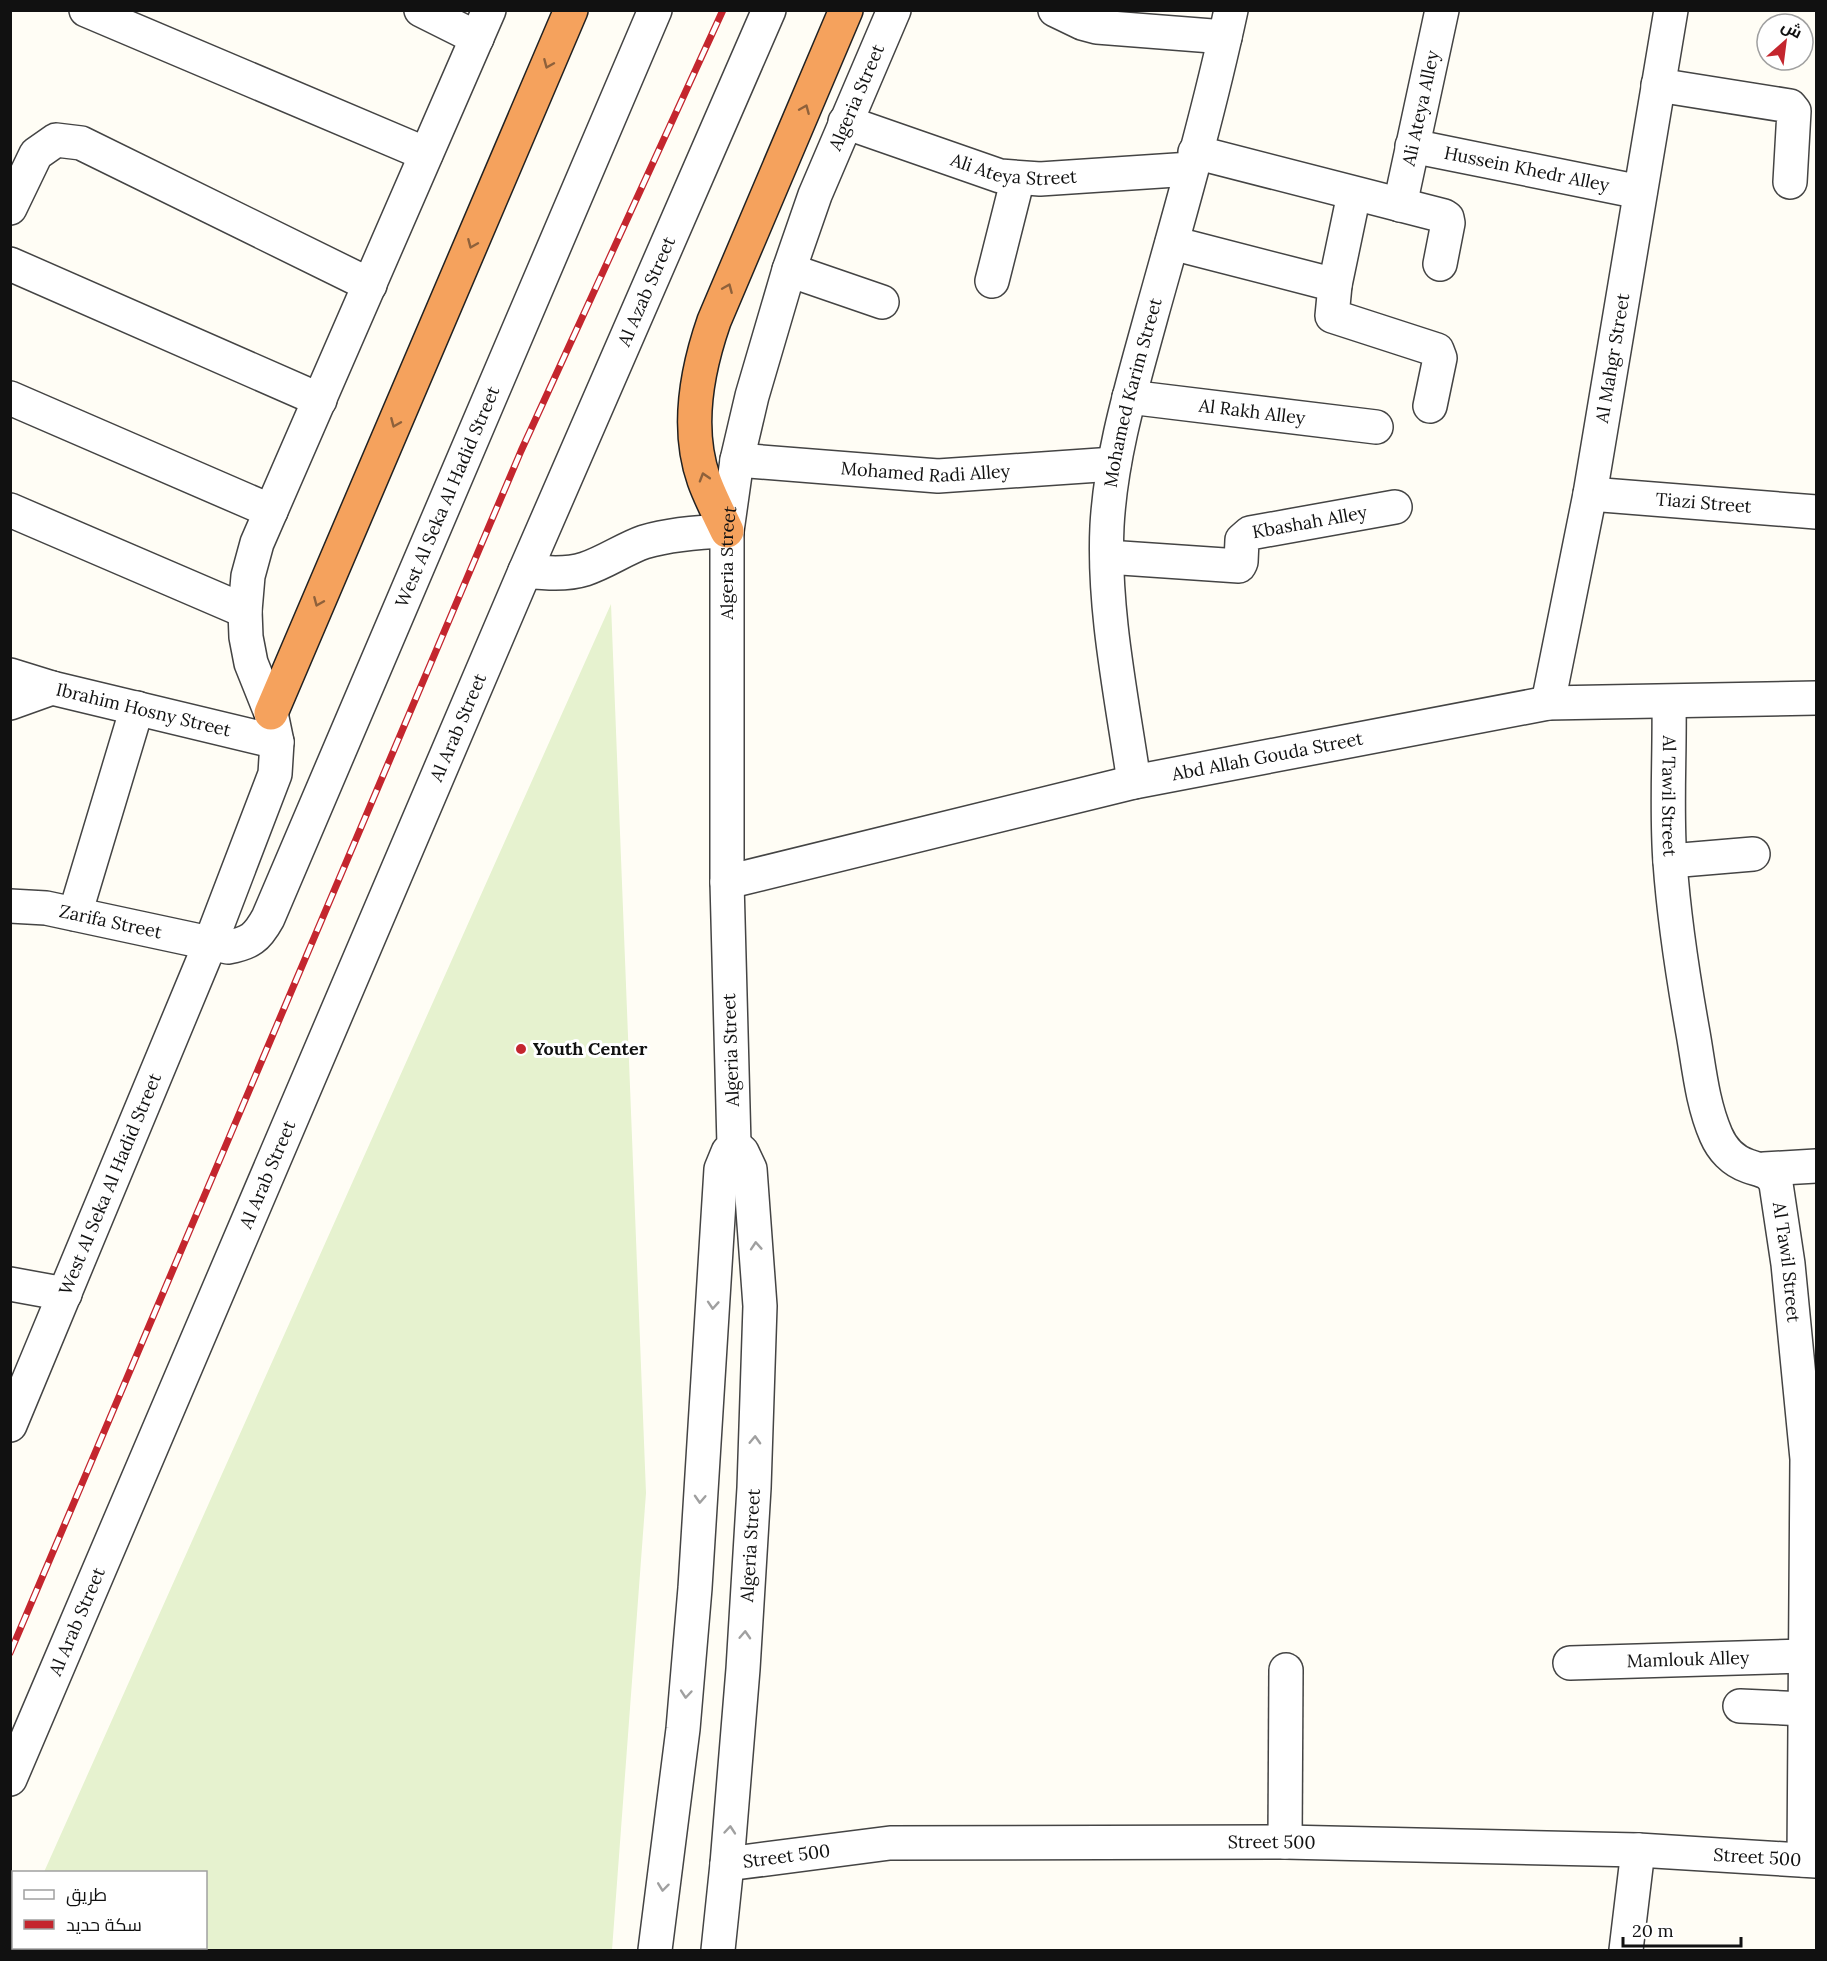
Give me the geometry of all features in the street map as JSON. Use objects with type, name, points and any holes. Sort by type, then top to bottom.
[{"type":"highway","points":[[274,727],[571,10]]},
{"type":"highway","points":[[726,531],[703,479],[698,453],[695,426],[699,373],[714,321],[846,10]]},
{"type":"street","points":[[86,10],[426,154]]},
{"type":"street","points":[[421,10],[483,24]]},
{"type":"street","name":"West Al Seka Al Hadid Street","points":[[210,944],[228,947],[245,944],[259,933],[268,918],[655,10]]},
{"type":"street","name":"Al Azab Street","points":[[525,571],[769,10]]},
{"type":"street","name":"Algeria Street","points":[[655,1950],[683,1729],[695,1588],[721,1169],[728,1152],[734,1145],[727,882],[726,531],[737,459],[752,396],[789,270],[815,195],[894,10]]},
{"type":"street","points":[[1055,10],[1092,18],[1228,23]]},
{"type":"street","name":"Ali Ateya Alley","points":[[1400,205],[1442,10]]},
{"type":"street","name":"Al Mahgr Street","points":[[1548,703],[1590,494],[1671,10]]},
{"type":"street","name":"Mohamed Karim Street","points":[[1134,782],[1113,636],[1107,557],[1107,526],[1114,464],[1129,397],[1172,243],[1228,23]]},
{"type":"street","name":"West Al Seka Al Hadid Street","points":[[10,1425],[210,944],[275,774],[274,727],[251,663],[246,637],[245,610],[248,576],[257,543],[483,24]]},
{"type":"street","points":[[1658,85],[1790,106],[1794,111],[1804,142],[1790,182]]},
{"type":"street","name":"Ali Ateya Street","points":[[845,122],[981,170],[1018,178],[1040,179],[1193,161],[1354,194],[1447,218],[1440,264]]},
{"type":"street","points":[[10,208],[36,154],[56,140],[81,143],[370,285]]},
{"type":"street","name":"Hussein Khedr Alley","points":[[1412,146],[1640,192]]},
{"type":"street","points":[[992,280],[1018,178]]},
{"type":"street","points":[[1354,194],[1335,285],[1332,316],[1437,350],[1440,358],[1430,406]]},
{"type":"street","points":[[1172,243],[1335,285]]},
{"type":"street","points":[[10,264],[320,400]]},
{"type":"street","points":[[789,270],[882,302]]},
{"type":"street","name":"Al Rakh Alley","points":[[1129,397],[1376,427]]},
{"type":"street","points":[[10,398],[271,511]]},
{"type":"street","name":"Mohamed Radi Alley","points":[[737,459],[938,477],[1114,464]]},
{"type":"street","name":"Tiazi Street","points":[[1590,494],[1816,512]]},
{"type":"street","name":"Kbashah Alley","points":[[1107,557],[1239,566],[1242,562],[1242,540],[1246,534],[1395,507]]},
{"type":"street","points":[[10,510],[245,610]]},
{"type":"street","points":[[525,571],[566,573],[585,569],[620,551],[672,535],[726,531]]},
{"type":"street","name":"Al Arab Street","points":[[10,1779],[525,571]]},
{"type":"street","name":"Ibrahim Hosny Street","points":[[10,675],[52,688],[137,708],[274,727]]},
{"type":"street","points":[[10,703],[52,688]]},
{"type":"street","name":"Abd Allah Gouda Street","points":[[727,882],[1134,782],[1548,703],[1816,698]]},
{"type":"street","name":"Al Tawil Street","points":[[1669,702],[1670,861],[1684,980],[1704,1099],[1722,1148],[1734,1159],[1748,1166],[1764,1169],[1774,1179],[1802,1266],[1807,1459],[1805,1709],[1810,1860]]},
{"type":"street","points":[[75,914],[137,708]]},
{"type":"street","points":[[1670,861],[1753,854]]},
{"type":"street","name":"Zarifa Street","points":[[10,906],[46,908],[210,944]]},
{"type":"street","name":"Algeria Street","points":[[718,1950],[727,1864],[754,1488],[760,1306],[750,1169],[742,1152],[734,1145]]},
{"type":"street","points":[[1764,1169],[1816,1166]]},
{"type":"street","points":[[10,1284],[65,1294]]},
{"type":"street","name":"Mamlouk Alley","points":[[1570,1663],[1806,1656]]},
{"type":"street","points":[[1285,1842],[1286,1670]]},
{"type":"street","points":[[1740,1706],[1805,1709]]},
{"type":"street","name":"Street 500","points":[[727,1864],[890,1843],[1285,1842],[1638,1850],[1810,1860]]},
{"type":"street","points":[[1626,1950],[1638,1850]]},
{"type":"green space","name":"Youth Center","points":[[611,604],[646,1493],[612,1950],[11,1950],[12,1946],[12,1949],[207,1949],[207,1871],[44,1871]]},
{"type":"railway","points":[[10,1653],[521,451],[723,10]]},
{"type":"place","name":"Youth Center","points":[[521,1049]]}]
